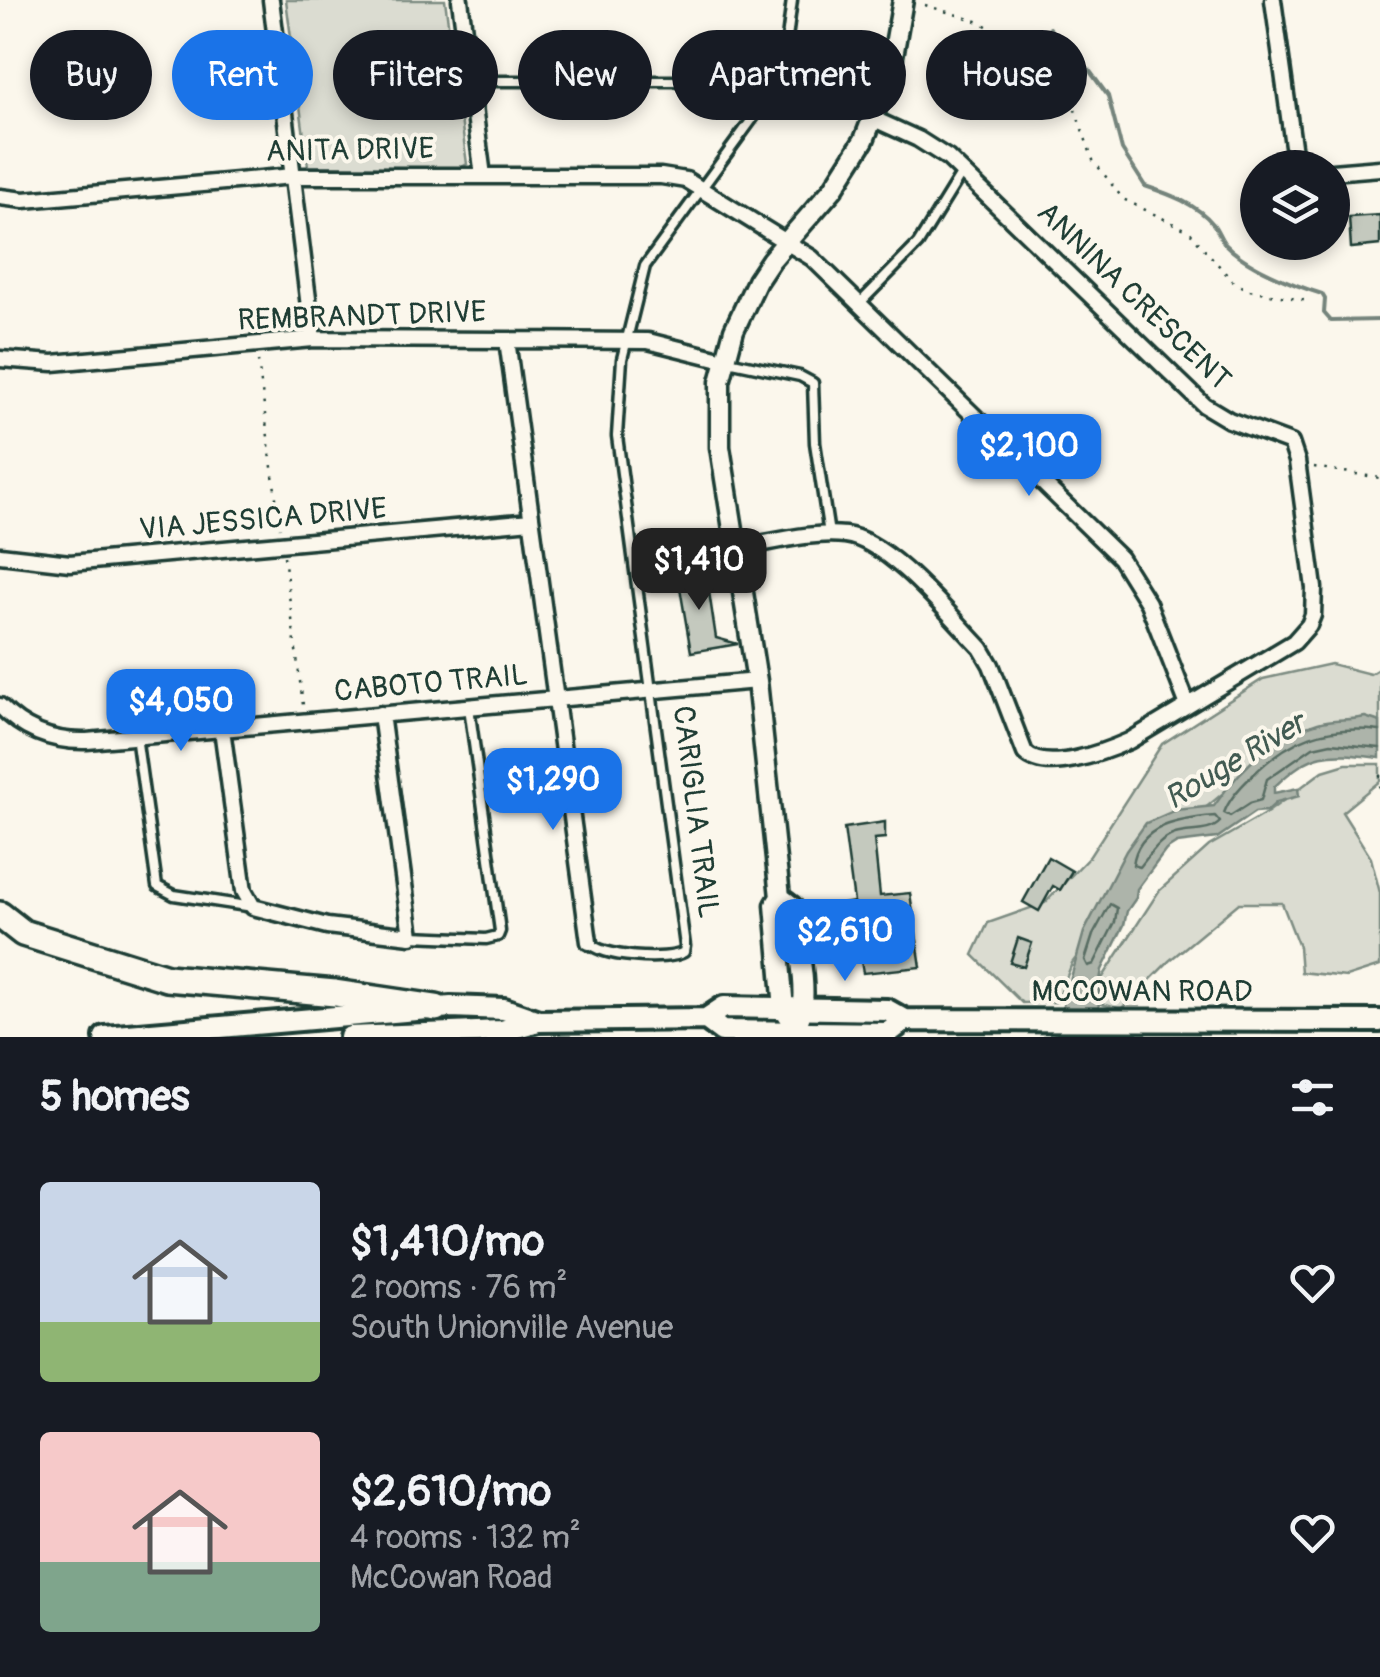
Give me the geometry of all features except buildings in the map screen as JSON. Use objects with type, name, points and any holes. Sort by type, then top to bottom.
[{"type":"highway","points":[[0,915],[24,933],[167,978],[335,993],[436,1008]]},
{"type":"main road","name":"MCCOWAN ROAD","points":[[105,1037],[436,1008],[504,1009],[566,1028],[706,1019],[724,1008],[887,1010],[904,1020],[1106,1019],[1316,1032],[1380,1020]]},
{"type":"main road","name":"MCCOWAN ROAD","points":[[706,1019],[722,1031],[796,1034],[888,1032],[904,1020]]},
{"type":"main road","name":"MCCOWAN ROAD","points":[[350,1037],[502,1031],[538,1021]]},
{"type":"street","points":[[271,0],[313,339]]},
{"type":"street","points":[[460,0],[464,30]]},
{"type":"street","points":[[898,30],[903,0]]},
{"type":"street","points":[[1273,0],[1294,150]]},
{"type":"street","points":[[475,120],[483,176]]},
{"type":"street","points":[[796,1034],[792,906],[780,896],[757,682],[718,430],[724,360],[750,294],[764,269],[840,180],[873,120]]},
{"type":"street","name":"ANNINA CRESCENT","points":[[876,120],[918,139],[963,171],[1204,406],[1229,420],[1288,440],[1294,447],[1314,588],[1313,614],[1294,642],[1187,703]]},
{"type":"street","points":[[1350,170],[1380,168]]},
{"type":"street","name":"ANITA DRIVE","points":[[0,197],[24,200],[293,176],[661,176],[686,180],[700,189]]},
{"type":"street","points":[[700,189],[812,258],[1120,558],[1148,603],[1187,703],[1109,750],[1038,762],[1026,753],[982,648],[889,555],[852,536],[829,534],[736,548]]},
{"type":"street","name":"REMBRANDT DRIVE","points":[[0,358],[53,362],[313,339],[648,341],[724,360]]},
{"type":"street","name":"CARIGLIA TRAIL","points":[[507,340],[589,942]]},
{"type":"street","name":"VIA JESSICA DRIVE","points":[[0,555],[70,563],[531,521]]},
{"type":"street","name":"CABOTO TRAIL","points":[[0,706],[20,724],[57,739],[87,741],[757,682]]},
{"type":"street","points":[[222,729],[244,891],[253,907],[328,926],[411,936],[381,714]]},
{"type":"lane","points":[[788,30],[792,0]]},
{"type":"lane","points":[[498,82],[672,81]]},
{"type":"lane","points":[[652,690],[616,427],[626,340],[645,266],[751,120]]},
{"type":"lane","points":[[860,303],[918,244],[963,171]]},
{"type":"lane","points":[[724,360],[800,376],[813,383],[816,443],[829,534]]},
{"type":"lane","name":"CARIGLIA TRAIL","points":[[589,942],[600,952],[672,958],[684,952],[652,690]]},
{"type":"lane","points":[[411,936],[486,940],[498,936],[500,930],[469,706]]},
{"type":"lane","points":[[136,736],[157,886],[174,895],[253,907]]},
{"type":"path","points":[[925,5],[980,22],[1014,54],[1051,76],[1074,107],[1093,160],[1123,198],[1189,231],[1234,283],[1249,290],[1308,301]]},
{"type":"path","points":[[1314,467],[1380,478]]},
{"type":"path","points":[[1380,775],[1380,806]]},
{"type":"shaded area","points":[[286,0],[445,0],[449,30],[333,30],[333,120],[461,120],[467,164],[460,168],[308,166],[302,120],[313,120],[313,30],[290,30]]},
{"type":"shaded area","points":[[1331,664],[1370,674],[1380,668],[1380,731],[1228,789],[1197,815],[1111,911],[1072,963],[1057,1002],[1022,1003],[973,955],[988,923],[1045,903],[1090,856],[1162,744],[1263,679]]},
{"type":"shaded area","points":[[1346,764],[1380,764],[1380,781],[1342,812],[1371,858],[1380,893],[1380,966],[1346,977],[1301,972],[1299,947],[1282,903],[1239,903],[1169,961],[1121,1009],[1098,1003],[1101,980],[1159,891],[1209,846],[1268,812],[1323,771]]},
{"type":"water","points":[[1365,717],[1380,722],[1380,758],[1335,755],[1312,760],[1274,787],[1274,793],[1298,788],[1299,796],[1277,802],[1267,811],[1255,812],[1217,838],[1177,843],[1166,850],[1137,889],[1102,970],[1098,990],[1100,1037],[1054,1037],[1084,932],[1126,851],[1146,823],[1176,810],[1214,806],[1246,766],[1286,736],[1324,721]]},
{"type":"waterway","points":[[1050,28],[1057,43],[1089,70],[1108,96],[1122,150],[1145,186],[1191,205],[1213,224],[1225,244],[1245,260],[1322,294],[1324,313],[1331,321],[1380,320]]},
{"type":"water label","name":"Rouge River","points":[[1235,761]]}]
